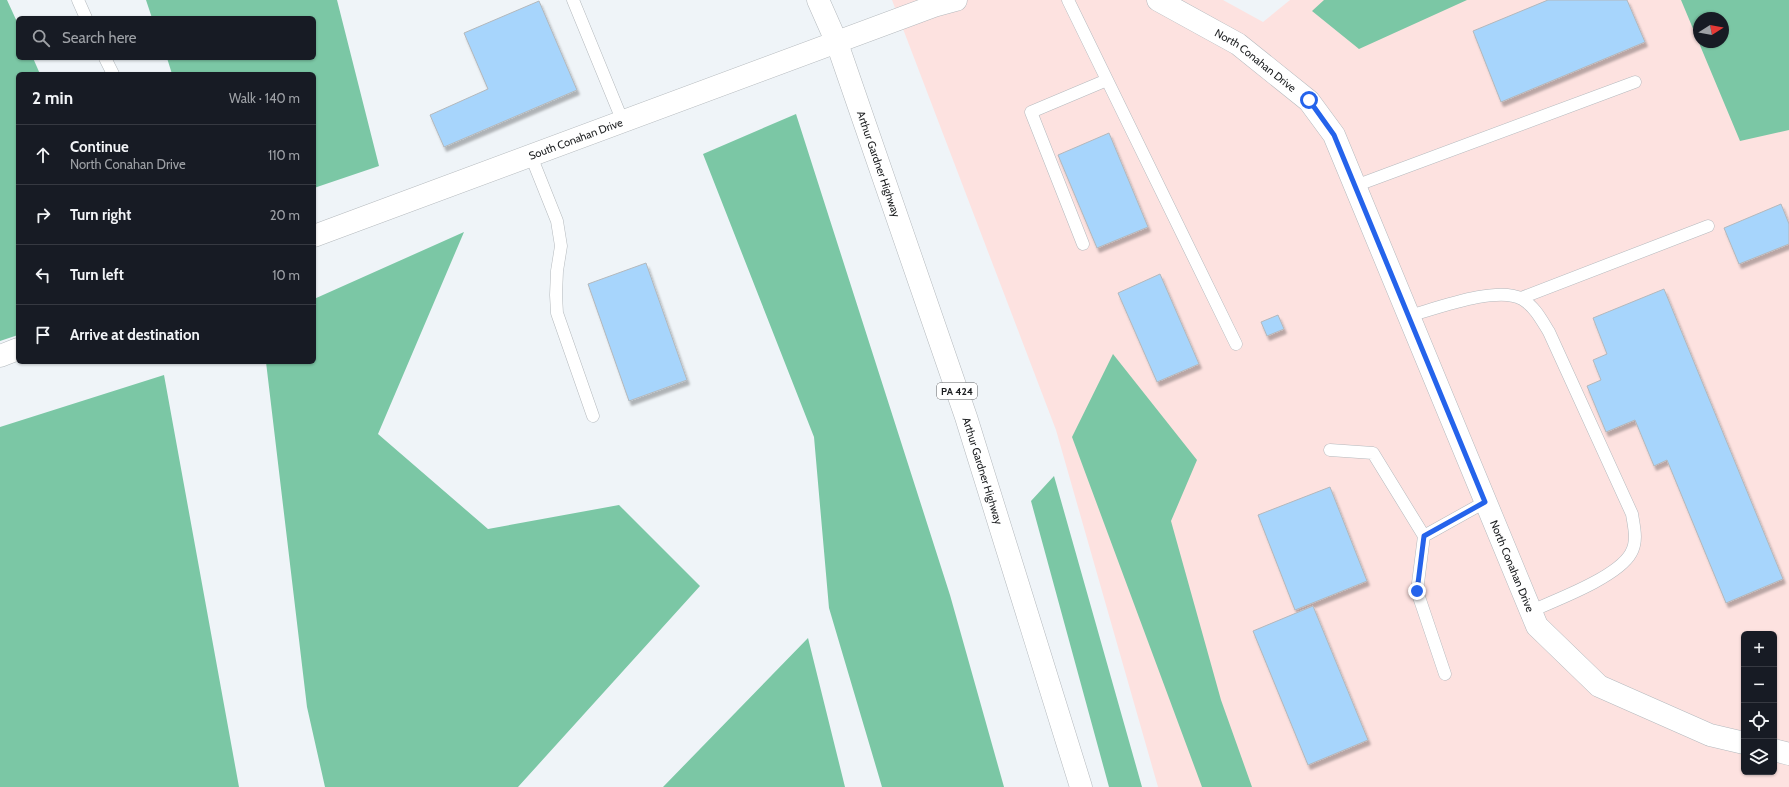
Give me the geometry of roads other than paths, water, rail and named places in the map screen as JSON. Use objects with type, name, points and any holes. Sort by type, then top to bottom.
[{"type":"street","name":"Arthur Gardner Highway","points":[[818,0],[837,43],[966,417],[1081,787]]},
{"type":"street","points":[[837,43],[934,6],[956,0]]},
{"type":"street","name":"North Conahan Drive","points":[[1158,0],[1238,44],[1309,100],[1334,135],[1537,626],[1599,686],[1710,735],[1741,742]]},
{"type":"street","name":"South Conahan Drive","points":[[316,235],[837,43]]},
{"type":"street","points":[[0,356],[16,350]]},
{"type":"street","points":[[1777,751],[1789,754]]},
{"type":"lane","points":[[78,0],[85,16]]},
{"type":"lane","points":[[573,0],[623,122]]},
{"type":"lane","points":[[1068,0],[1236,344]]},
{"type":"lane","points":[[106,60],[112,72]]},
{"type":"lane","points":[[1083,244],[1032,112],[1107,80]]},
{"type":"lane","points":[[1355,186],[1636,82]]},
{"type":"lane","points":[[531,156],[557,222],[561,246],[557,270],[557,313],[593,416]]},
{"type":"lane","points":[[1521,298],[1708,226]]},
{"type":"lane","points":[[1409,316],[1480,296],[1501,294],[1521,298],[1536,311],[1549,332],[1632,514],[1636,534],[1631,553],[1616,569],[1592,583],[1531,611]]},
{"type":"lane","points":[[1330,450],[1373,453],[1424,536],[1417,591],[1445,674]]},
{"type":"lane","points":[[1424,536],[1485,502]]}]
